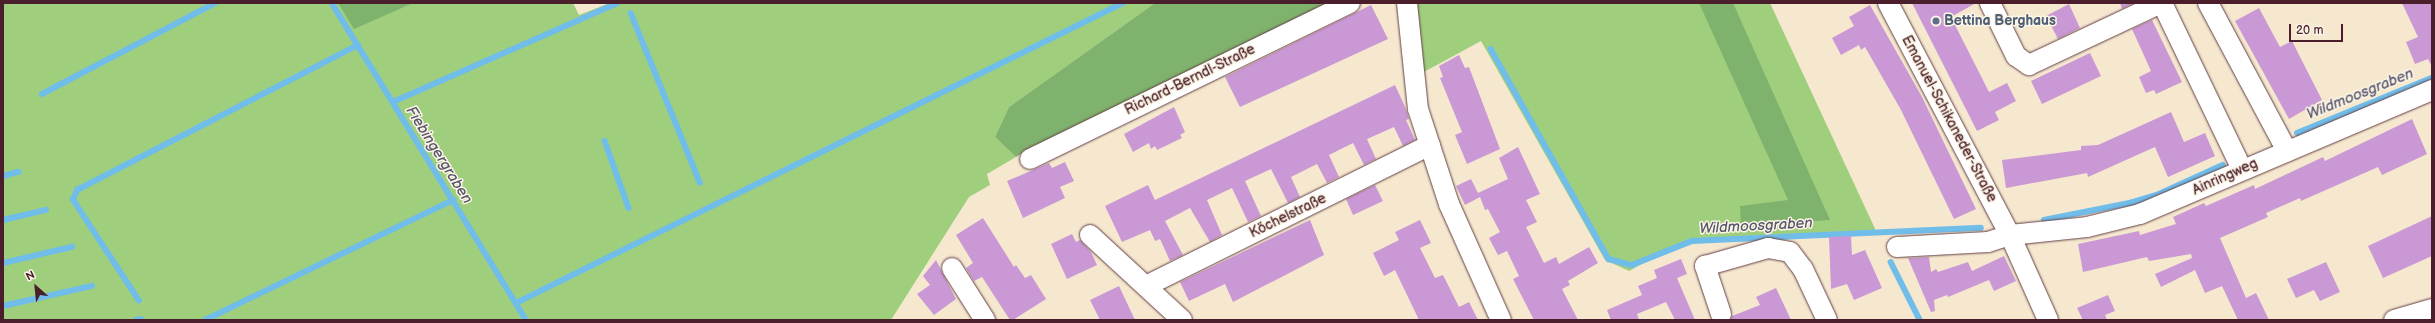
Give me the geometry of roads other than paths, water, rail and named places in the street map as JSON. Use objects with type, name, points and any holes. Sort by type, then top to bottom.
[{"type":"street","name":"Richard-Berndl-Straße","points":[[1030,159],[1350,3]]},
{"type":"street","points":[[1407,3],[1418,109],[1449,204],[1501,320]]},
{"type":"street","name":"Emanuel-Schikaneder-Straße","points":[[1888,3],[2010,235]]},
{"type":"street","points":[[1990,3],[2016,56],[2029,65],[2161,3],[2242,169]]},
{"type":"street","points":[[2208,3],[2287,151]]},
{"type":"street","name":"Ainringweg","points":[[1897,247],[1988,242],[2010,235],[2087,226],[2140,214],[2242,169],[2432,90]]},
{"type":"street","name":"Köchelstraße","points":[[1146,286],[1430,145]]},
{"type":"street","points":[[1090,235],[1182,320]]},
{"type":"street","points":[[2010,235],[2048,320]]},
{"type":"street","points":[[1721,314],[1705,266],[1768,248],[1790,252],[1802,269],[1827,320]]},
{"type":"street","points":[[952,268],[985,320]]},
{"type":"street","points":[[2394,320],[2432,309]]},
{"type":"waterway","points":[[42,94],[215,3]]},
{"type":"waterway","name":"Fiebingergraben","points":[[332,3],[526,320]]},
{"type":"waterway","points":[[393,102],[617,3]]},
{"type":"waterway","points":[[516,303],[1123,3]]},
{"type":"waterway","points":[[631,13],[700,182]]},
{"type":"waterway","points":[[139,301],[73,200],[77,190],[358,45]]},
{"type":"waterway","name":"Wildmoosgraben","points":[[1491,49],[1609,259],[1632,265],[1692,241],[1981,228]]},
{"type":"waterway","name":"Wildmoosgraben","points":[[2297,133],[2432,78]]},
{"type":"waterway","points":[[605,141],[629,208]]},
{"type":"waterway","name":"Wildmoosgraben","points":[[2044,220],[2130,203],[2159,194],[2223,165]]},
{"type":"waterway","points":[[3,176],[18,172]]},
{"type":"waterway","points":[[205,320],[453,200]]},
{"type":"waterway","points":[[3,220],[46,210]]},
{"type":"waterway","points":[[3,263],[72,247]]},
{"type":"waterway","name":"Wildmoosgraben","points":[[1891,262],[1920,320]]},
{"type":"waterway","points":[[3,306],[92,286]]},
{"type":"waterway","points":[[136,320],[141,319]]},
{"type":"place","name":"Bettina Berghaus","points":[[1936,21]]}]
